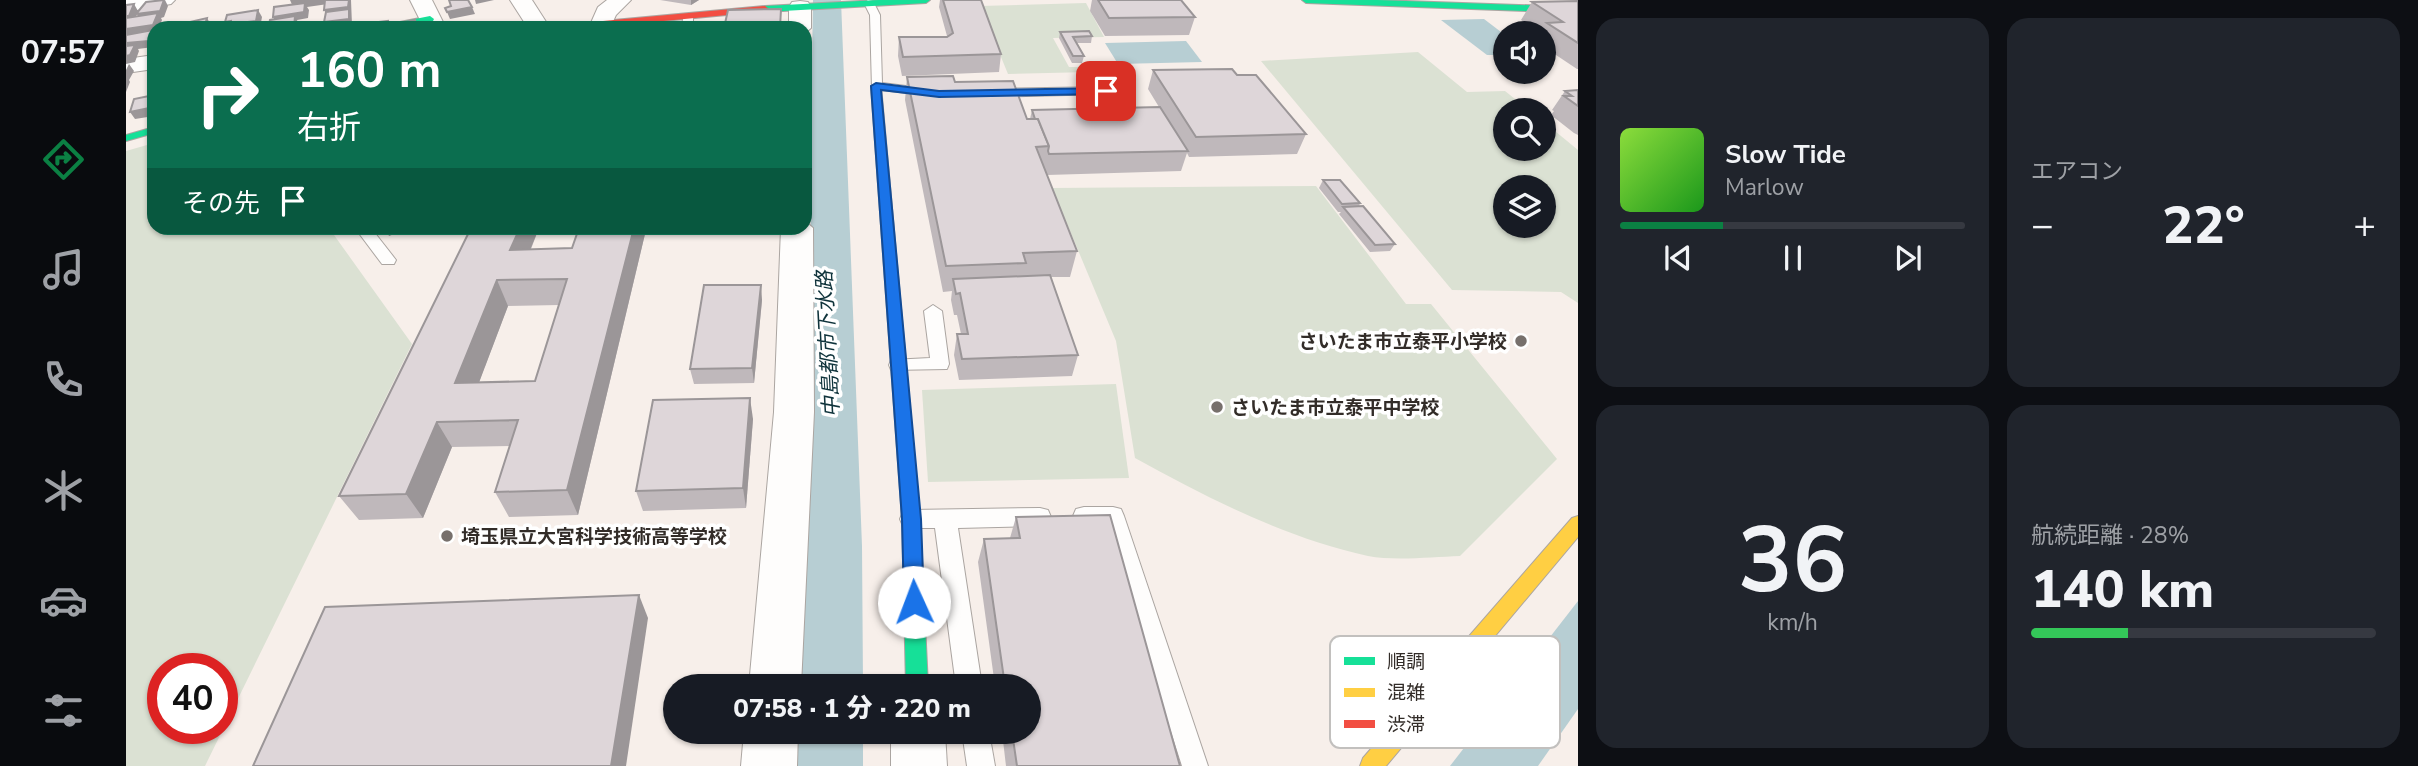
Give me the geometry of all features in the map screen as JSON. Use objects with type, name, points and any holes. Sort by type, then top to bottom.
[{"type":"street","points":[[126,5],[164,0]]},
{"type":"street","points":[[521,0],[534,21]]},
{"type":"street","points":[[603,21],[606,12],[620,0]]},
{"type":"street","points":[[696,21],[863,2],[926,0]]},
{"type":"street","points":[[1307,0],[1578,10]]},
{"type":"street","points":[[406,21],[429,16]]},
{"type":"street","points":[[126,66],[147,63]]},
{"type":"street","points":[[876,86],[911,519],[917,674]]},
{"type":"street","points":[[126,138],[147,132]]},
{"type":"street","points":[[776,674],[794,412],[797,235]]},
{"type":"street","points":[[1482,636],[1578,524]]},
{"type":"street","points":[[769,766],[771,744]]},
{"type":"street","points":[[918,744],[919,766]]},
{"type":"street","points":[[1371,766],[1386,748]]},
{"type":"lane","points":[[863,2],[874,15],[876,86],[939,94]]},
{"type":"lane","points":[[981,93],[1106,91]]},
{"type":"lane","points":[[368,235],[388,260]]},
{"type":"lane","points":[[898,365],[940,364],[933,311]]},
{"type":"lane","points":[[911,519],[1113,516],[1195,764]]},
{"type":"lane","points":[[945,518],[967,674]]},
{"type":"lane","points":[[978,744],[981,766]]},
{"type":"shaded area","points":[[1086,3],[1104,37],[1053,38],[1069,67],[1087,67],[1090,72],[1008,74],[980,6]]},
{"type":"shaded area","points":[[1418,52],[1467,92],[1505,91],[1514,98],[1493,98],[1493,161],[1556,161],[1556,132],[1578,150],[1578,303],[1561,292],[1452,290],[1261,61]]},
{"type":"shaded area","points":[[147,145],[147,235],[334,235],[412,344],[238,699],[238,653],[147,653],[147,744],[216,744],[205,766],[126,766],[126,151]]},
{"type":"shaded area","points":[[1316,186],[1406,304],[1431,304],[1557,459],[1460,556],[1368,556],[1307,539],[1248,515],[1135,458],[1116,341],[1052,188]]},
{"type":"shaded area","points":[[1116,384],[1129,478],[928,482],[922,390]]},
{"type":"water","name":"中島都市下水路","points":[[813,0],[841,0],[862,546],[863,674],[794,674],[812,321]]},
{"type":"water","points":[[1484,19],[1493,26],[1493,55],[1487,55],[1441,20]]},
{"type":"water","points":[[1186,41],[1202,62],[1118,64],[1105,43]]},
{"type":"water","points":[[1578,601],[1578,709],[1560,735],[1560,636],[1551,636]]},
{"type":"water","points":[[787,744],[863,744],[863,766],[785,766]]},
{"type":"water","points":[[1464,748],[1551,748],[1538,766],[1450,766]]},
{"type":"building","points":[[164,0],[160,11],[136,14],[146,2]]},
{"type":"building","points":[[325,0],[349,0],[348,7],[324,10]]},
{"type":"building","points":[[449,0],[468,0],[472,7],[447,12],[445,8],[451,6]]},
{"type":"building","points":[[943,0],[981,0],[1001,54],[903,57],[899,37],[947,37],[953,33]]},
{"type":"building","points":[[1098,0],[1181,0],[1195,17],[1109,18]]},
{"type":"building","points":[[1578,1],[1578,43],[1556,29],[1556,22],[1563,22],[1532,2]]},
{"type":"building","points":[[305,3],[304,12],[273,17],[274,7]]},
{"type":"building","points":[[134,4],[129,16],[126,16],[126,5]]},
{"type":"building","points":[[349,9],[349,19],[324,21],[326,12]]},
{"type":"building","points":[[781,9],[780,21],[726,21],[728,10]]},
{"type":"building","points":[[258,10],[256,21],[225,21],[227,15]]},
{"type":"building","points":[[158,13],[155,21],[147,21],[147,26],[126,29],[126,18]]},
{"type":"building","points":[[295,16],[295,21],[270,20]]},
{"type":"building","points":[[147,31],[147,41],[126,43],[126,35]]},
{"type":"building","points":[[1089,31],[1092,36],[1073,37],[1084,56],[1073,56],[1060,32]]},
{"type":"building","points":[[135,45],[130,55],[126,56],[126,46]]},
{"type":"building","points":[[1232,69],[1237,75],[1256,75],[1306,134],[1196,137],[1153,70]]},
{"type":"building","points":[[953,76],[955,82],[1013,81],[1027,119],[1038,119],[1049,146],[1036,147],[1077,251],[1023,253],[1026,263],[946,266],[907,77]]},
{"type":"building","points":[[1578,90],[1578,106],[1564,96],[1572,96],[1565,91]]},
{"type":"building","points":[[147,96],[147,108],[130,112],[134,99]]},
{"type":"building","points":[[1160,107],[1188,151],[1049,154],[1049,146],[1032,110]]},
{"type":"building","points":[[1323,180],[1340,180],[1360,203],[1342,204]]},
{"type":"building","points":[[1363,206],[1395,244],[1375,245],[1343,207]]},
{"type":"building","points":[[468,235],[517,235],[510,250],[572,248],[577,235],[632,235],[567,490],[495,492],[518,420],[437,422],[406,494],[339,496]],"holes":[[[567,279],[535,381],[455,383],[497,280]]]},
{"type":"building","points":[[1050,275],[1078,355],[962,359],[957,334],[968,334],[960,293],[956,294],[953,279]]},
{"type":"building","points":[[704,285],[761,285],[752,368],[690,369]]},
{"type":"building","points":[[750,398],[743,488],[636,491],[653,400]]},
{"type":"building","points":[[1110,515],[1180,766],[1017,766],[1014,744],[1041,744],[1041,674],[1003,674],[984,539],[1020,538],[1016,517]]},
{"type":"building","points":[[639,595],[611,766],[253,766],[325,607]]},
{"type":"traffic: fast","points":[[765,9],[926,0]]},
{"type":"traffic: fast","points":[[1306,0],[1578,10]]},
{"type":"traffic: fast","points":[[418,21],[430,19]]},
{"type":"traffic: fast","points":[[876,86],[911,519],[917,674]]},
{"type":"traffic: fast","points":[[126,138],[147,132]]},
{"type":"traffic: slow","points":[[1482,636],[1578,524]]},
{"type":"traffic: slow","points":[[1371,766],[1386,748]]},
{"type":"traffic: jam","points":[[636,21],[765,9]]},
{"type":"place","name":"さいたま市立泰平小学校","points":[[1521,341]]},
{"type":"place","name":"さいたま市立泰平中学校","points":[[1217,407]]},
{"type":"place","name":"埼玉県立大宮科学技術高等学校","points":[[447,536]]},
{"type":"route","points":[[914,602],[911,519],[876,86],[939,94],[1106,91]]}]
